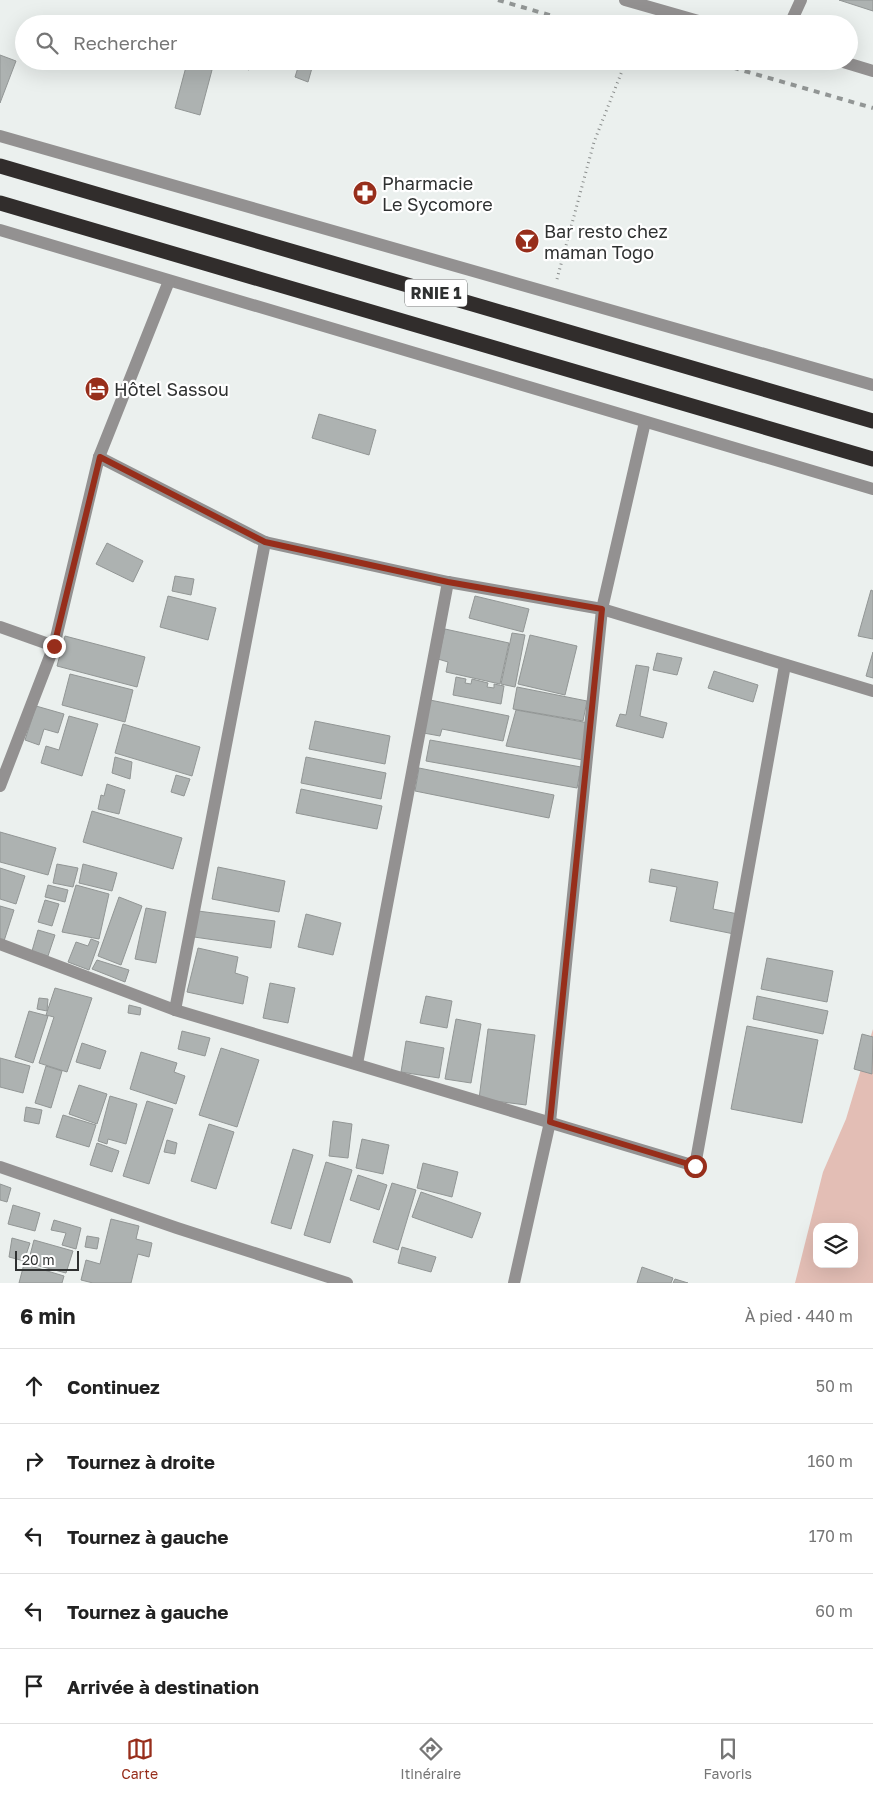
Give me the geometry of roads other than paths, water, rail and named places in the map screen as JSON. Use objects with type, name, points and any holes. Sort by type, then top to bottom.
[{"type":"highway","name":"RNIE 1","points":[[0,166],[873,421]]},
{"type":"highway","name":"RNIE 1","points":[[0,204],[873,459]]},
{"type":"street","points":[[625,0],[678,15]]},
{"type":"street","points":[[794,15],[801,0]]},
{"type":"street","points":[[858,66],[873,71]]},
{"type":"street","points":[[0,136],[873,385]]},
{"type":"street","points":[[0,230],[873,489]]},
{"type":"street","points":[[0,786],[54,646],[100,457],[169,280]]},
{"type":"street","points":[[514,1283],[550,1122],[602,609],[645,422]]},
{"type":"street","points":[[100,457],[265,542],[448,582],[602,609],[873,691]]},
{"type":"street","points":[[175,1010],[265,542]]},
{"type":"street","points":[[357,1064],[448,582]]},
{"type":"street","points":[[0,627],[54,646]]},
{"type":"street","points":[[0,944],[175,1010],[695,1166],[785,665]]},
{"type":"street","points":[[0,1166],[177,1228],[347,1283]]},
{"type":"railway","points":[[498,0],[549,15]]},
{"type":"railway","points":[[741,70],[873,108]]},
{"type":"place","name":"Pharmacie Le Sycomore","points":[[365,193]]},
{"type":"place","name":"Bar resto chez maman Togo","points":[[527,241]]},
{"type":"place","name":"Hôtel Sassou","points":[[97,389]]}]
